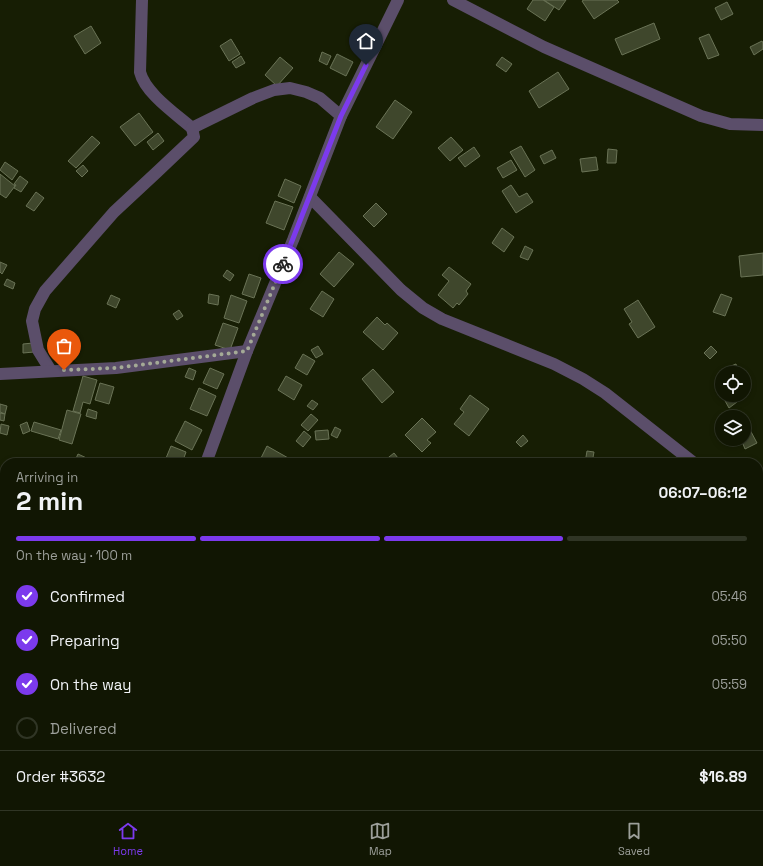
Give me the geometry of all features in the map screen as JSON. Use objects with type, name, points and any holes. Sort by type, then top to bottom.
[{"type":"street","points":[[51,371],[38,350],[32,321],[35,309],[45,291],[114,212],[194,137],[192,128],[148,89],[142,79],[140,72],[142,0]]},
{"type":"street","points":[[208,458],[247,351],[290,248],[341,116],[398,0]]},
{"type":"street","points":[[454,0],[544,47],[701,116],[730,124],[763,125]]},
{"type":"street","points":[[192,128],[253,98],[274,90],[290,88],[306,92],[320,98],[341,116]]},
{"type":"street","points":[[310,196],[401,290],[423,308],[442,319],[554,364],[583,379],[605,393],[688,458]]},
{"type":"street","points":[[0,374],[116,368],[247,351]]},
{"type":"building","points":[[533,0],[543,0],[554,7],[545,21],[527,9]]},
{"type":"building","points":[[544,0],[566,0],[559,10]]},
{"type":"building","points":[[617,0],[619,2],[594,19],[582,1]]},
{"type":"building","points":[[727,2],[733,14],[721,20],[715,8]]},
{"type":"building","points":[[654,23],[660,39],[622,55],[615,39]]},
{"type":"building","points":[[91,26],[101,43],[85,54],[74,36]]},
{"type":"building","points":[[709,34],[719,55],[708,59],[699,38]]},
{"type":"building","points":[[231,39],[240,54],[229,61],[220,46]]},
{"type":"building","points":[[762,41],[763,49],[754,55],[750,47]]},
{"type":"building","points":[[322,52],[331,56],[327,65],[319,61]]},
{"type":"building","points":[[337,54],[353,62],[346,76],[330,68]]},
{"type":"building","points":[[241,56],[245,63],[236,68],[232,62]]},
{"type":"building","points":[[280,57],[293,68],[277,86],[265,75]]},
{"type":"building","points":[[502,57],[512,64],[506,72],[496,65]]},
{"type":"building","points":[[558,72],[569,89],[539,108],[529,91]]},
{"type":"building","points":[[395,100],[412,112],[393,139],[376,127]]},
{"type":"building","points":[[139,113],[153,132],[135,146],[120,127]]},
{"type":"building","points":[[158,133],[164,141],[153,150],[147,142]]},
{"type":"building","points":[[92,136],[100,143],[76,168],[68,161]]},
{"type":"building","points":[[451,137],[463,150],[450,161],[438,148]]},
{"type":"building","points":[[521,146],[535,170],[525,177],[510,152]]},
{"type":"building","points":[[474,147],[480,156],[465,167],[458,158]]},
{"type":"building","points":[[608,149],[617,150],[616,163],[607,163]]},
{"type":"building","points":[[552,150],[556,158],[544,164],[540,156]]},
{"type":"building","points":[[596,157],[598,170],[582,172],[580,159]]},
{"type":"building","points":[[511,160],[517,170],[503,178],[497,168]]},
{"type":"building","points":[[5,162],[18,171],[12,180],[0,170]]},
{"type":"building","points":[[83,165],[88,171],[82,177],[76,171]]},
{"type":"building","points":[[0,174],[15,186],[6,198],[0,194]]},
{"type":"building","points":[[20,176],[28,182],[21,192],[14,188],[16,185],[14,184]]},
{"type":"building","points":[[285,179],[301,186],[294,203],[278,196]]},
{"type":"building","points":[[511,185],[519,197],[527,193],[533,202],[516,213],[502,191]]},
{"type":"building","points":[[36,192],[44,198],[34,211],[26,206]]},
{"type":"building","points":[[275,201],[293,207],[284,230],[266,223]]},
{"type":"building","points":[[376,203],[387,214],[374,227],[363,216]]},
{"type":"building","points":[[502,228],[514,237],[504,252],[492,243]]},
{"type":"building","points":[[525,246],[533,250],[528,260],[520,257]]},
{"type":"building","points":[[339,252],[354,264],[334,287],[320,274]]},
{"type":"building","points":[[763,253],[763,275],[741,277],[739,256]]},
{"type":"building","points":[[0,262],[7,265],[2,274],[0,272]]},
{"type":"building","points":[[449,267],[471,284],[466,291],[468,294],[459,305],[457,303],[453,308],[438,295],[449,281],[442,275]]},
{"type":"building","points":[[227,270],[234,275],[230,281],[223,276]]},
{"type":"building","points":[[249,274],[261,278],[254,298],[242,294]]},
{"type":"building","points":[[7,279],[15,283],[13,289],[4,285]]},
{"type":"building","points":[[322,291],[334,299],[323,317],[310,309]]},
{"type":"building","points":[[209,294],[219,296],[218,305],[208,303]]},
{"type":"building","points":[[721,294],[732,298],[725,316],[713,312]]},
{"type":"building","points":[[111,295],[120,299],[116,308],[107,304]]},
{"type":"building","points":[[231,295],[247,301],[239,323],[224,318]]},
{"type":"building","points":[[638,300],[655,327],[638,338],[629,324],[632,322],[624,309]]},
{"type":"building","points":[[179,310],[183,316],[177,320],[173,314]]},
{"type":"building","points":[[377,317],[385,325],[387,323],[398,333],[383,350],[363,332]]},
{"type":"building","points":[[223,323],[238,328],[230,350],[215,345]]},
{"type":"building","points":[[64,336],[76,336],[76,346],[64,345]]},
{"type":"building","points":[[33,343],[34,352],[23,353],[23,344]]},
{"type":"building","points":[[318,346],[323,354],[316,358],[311,350]]},
{"type":"building","points":[[711,346],[717,352],[710,359],[704,353]]},
{"type":"building","points":[[303,354],[315,361],[307,375],[295,368]]},
{"type":"building","points":[[189,368],[196,371],[193,380],[185,377]]},
{"type":"building","points":[[210,368],[224,374],[217,389],[203,383]]},
{"type":"building","points":[[373,369],[394,392],[382,403],[362,379]]},
{"type":"building","points":[[83,376],[97,380],[90,404],[83,402],[80,413],[73,411]]},
{"type":"building","points":[[286,376],[302,385],[294,400],[278,390]]},
{"type":"building","points":[[100,383],[114,387],[109,404],[95,400]]},
{"type":"building","points":[[199,388],[216,396],[207,416],[190,409]]},
{"type":"building","points":[[470,395],[489,409],[469,436],[454,424],[464,412],[460,409]]},
{"type":"building","points":[[312,400],[318,404],[313,410],[307,406]]},
{"type":"building","points":[[726,402],[737,402],[729,408]]},
{"type":"building","points":[[0,404],[7,406],[5,414],[0,412]]},
{"type":"building","points":[[88,409],[97,412],[96,419],[86,416]]},
{"type":"building","points":[[67,410],[81,414],[72,444],[59,440]]},
{"type":"building","points":[[0,413],[5,414],[4,421],[0,420]]},
{"type":"building","points":[[311,414],[318,420],[308,431],[301,425]]},
{"type":"building","points":[[422,418],[436,432],[427,440],[431,443],[422,452],[405,435]]},
{"type":"building","points":[[185,421],[202,430],[192,450],[175,441]]},
{"type":"building","points":[[27,422],[30,431],[23,434],[20,425]]},
{"type":"building","points":[[34,422],[61,430],[58,439],[31,431]]},
{"type":"building","points":[[1,424],[9,426],[7,435],[0,433]]},
{"type":"building","points":[[335,427],[341,430],[337,438],[331,435]]},
{"type":"building","points":[[328,430],[329,439],[316,440],[315,431]]},
{"type":"building","points":[[304,431],[311,437],[303,447],[296,441]]},
{"type":"building","points":[[751,432],[757,443],[751,446]]},
{"type":"building","points":[[523,435],[528,441],[521,447],[516,442]]},
{"type":"building","points":[[171,446],[186,452],[184,458],[166,458]]},
{"type":"building","points":[[267,446],[288,458],[261,458]]},
{"type":"building","points":[[744,446],[751,446],[745,449]]},
{"type":"building","points":[[587,451],[594,452],[593,458],[586,458]]},
{"type":"building","points":[[394,453],[398,458],[388,458]]},
{"type":"building","points":[[78,454],[87,458],[76,458]]},
{"type":"way so far","points":[[64,370],[116,368],[247,351],[283,264]]},
{"type":"route","points":[[283,264],[341,116],[366,65]]}]
